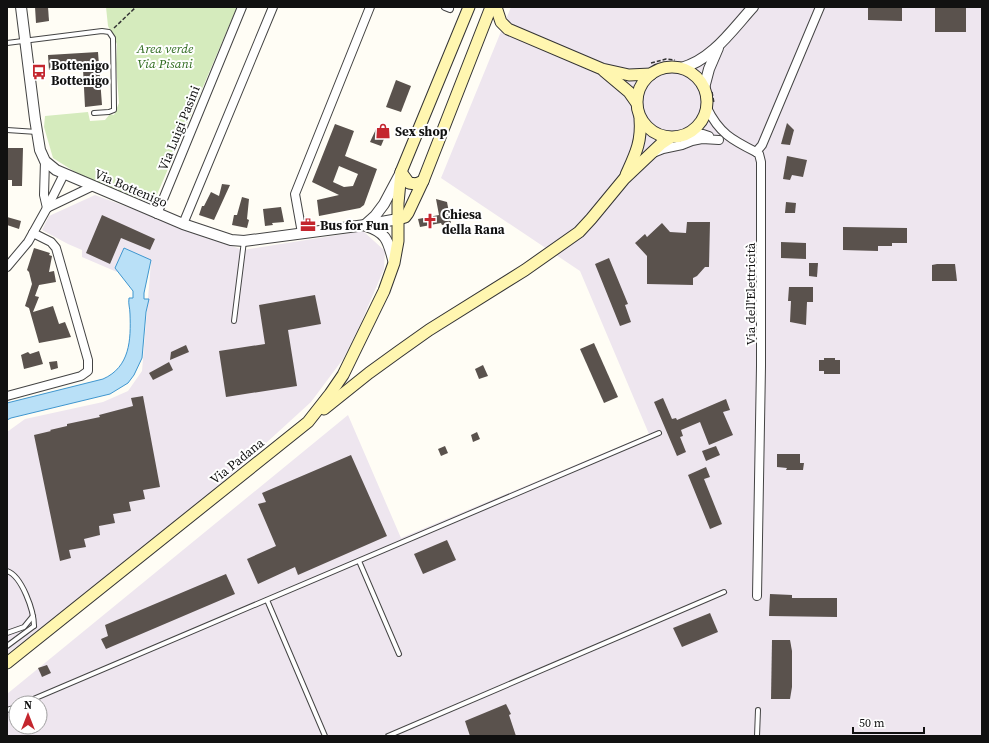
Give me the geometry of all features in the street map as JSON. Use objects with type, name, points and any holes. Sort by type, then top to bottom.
[{"type":"main road","name":"Via Padana","points":[[7,663],[308,422],[330,394],[343,375],[384,291],[394,263],[398,241],[398,190],[401,172],[469,7]]},
{"type":"main road","points":[[398,219],[405,217],[408,213],[424,181],[491,7]]},
{"type":"main road","points":[[496,7],[501,22],[508,29]]},
{"type":"main road","points":[[482,29],[490,27],[508,29],[602,69],[629,75],[679,64],[691,72],[708,89],[707,97],[710,107],[698,127],[690,133],[680,137],[670,138],[658,135],[648,128],[640,119]]},
{"type":"main road","points":[[602,69],[630,92],[636,102]]},
{"type":"main road","points":[[624,179],[639,143],[641,133],[640,119],[636,102],[640,86],[649,70]]},
{"type":"main road","points":[[308,422],[369,373],[429,330],[525,270],[579,232],[591,220],[624,179],[670,138]]},
{"type":"main road","points":[[401,172],[409,183],[416,184],[424,181]]},
{"type":"street","points":[[21,7],[37,132],[40,150],[44,161],[44,195],[46,211]]},
{"type":"street","name":"Via Luigi Pasini","points":[[157,214],[242,7]]},
{"type":"street","points":[[183,224],[273,7]]},
{"type":"street","points":[[302,233],[295,194],[370,7]]},
{"type":"street","points":[[679,64],[700,61],[720,44],[753,7]]},
{"type":"street","points":[[710,107],[715,122],[734,141],[756,152],[762,146],[820,7]]},
{"type":"street","points":[[708,89],[709,69],[720,44]]},
{"type":"street","points":[[690,133],[704,134],[719,140]]},
{"type":"street","points":[[651,154],[663,149],[682,146],[692,141],[702,139],[734,141]]},
{"type":"street","name":"Via dell'Elettricità","points":[[756,152],[759,154],[761,162],[762,186],[761,374],[757,596]]},
{"type":"street","name":"Via Bottenigo","points":[[44,161],[64,174],[157,214],[231,240],[244,241],[398,219]]},
{"type":"street","points":[[364,225],[376,216],[401,172]]},
{"type":"street","points":[[7,267],[28,242],[46,211],[64,174]]},
{"type":"street","points":[[46,211],[93,186]]},
{"type":"street","points":[[364,225],[378,230],[385,236],[390,246],[394,263]]},
{"type":"street","points":[[7,396],[81,376],[88,371],[88,360],[56,248],[51,242],[35,230]]},
{"type":"lane","points":[[7,44],[102,31],[109,32],[112,38],[114,110],[109,112],[94,113]]},
{"type":"lane","points":[[7,130],[37,132]]},
{"type":"lane","points":[[234,321],[244,241]]},
{"type":"lane","points":[[43,695],[659,432]]},
{"type":"lane","points":[[359,560],[399,654]]},
{"type":"lane","points":[[7,571],[11,572],[19,579],[34,616],[34,626]]},
{"type":"lane","points":[[388,736],[724,592]]},
{"type":"lane","points":[[267,600],[325,736]]},
{"type":"lane","points":[[7,632],[24,627],[34,616]]},
{"type":"lane","points":[[34,626],[44,634]]},
{"type":"lane","points":[[7,646],[34,626]]},
{"type":"lane","points":[[757,736],[758,710]]},
{"type":"path","points":[[109,32],[136,7]]},
{"type":"path","points":[[649,70],[666,59],[679,64]]},
{"type":"path","points":[[708,89],[710,107]]},
{"type":"shaded area","points":[[511,7],[982,7],[982,736],[7,736],[7,694],[348,415],[401,538],[649,434],[580,271],[441,178]]},
{"type":"shaded area","points":[[95,195],[243,250],[363,231],[385,251],[384,269],[360,325],[343,359],[311,402],[197,504],[7,654],[7,432],[25,419],[103,402],[128,391],[142,371],[151,262],[127,250],[117,272],[82,257],[82,250],[42,230],[49,216]]},
{"type":"green space","name":"Area verde Via Pisani","points":[[106,7],[237,7],[153,204],[83,177],[53,158],[44,127],[45,116],[88,112],[90,121],[105,120],[110,114],[114,115],[119,103],[116,64],[117,44],[108,26]]},
{"type":"water","points":[[124,248],[151,260],[144,293],[144,299],[149,299],[146,312],[142,358],[134,375],[128,383],[110,394],[7,420],[7,403],[103,379],[112,374],[124,360],[130,333],[129,298],[133,298],[133,291],[115,268]]},
{"type":"building","points":[[35,7],[48,7],[49,21],[36,23]]},
{"type":"building","points":[[868,7],[902,7],[902,21],[868,20]]},
{"type":"building","points":[[935,7],[966,7],[966,32],[935,32]]},
{"type":"building","points":[[98,52],[102,105],[85,107],[83,69],[49,70],[48,55]]},
{"type":"building","points":[[396,80],[411,86],[401,112],[386,107]]},
{"type":"building","points":[[787,123],[794,130],[790,145],[781,144]]},
{"type":"building","points":[[335,124],[354,131],[345,156],[377,169],[364,205],[360,208],[319,216],[317,200],[339,195],[312,182]],"holes":[[[339,166],[358,174],[353,186],[344,187],[333,182]]]},
{"type":"building","points":[[377,127],[387,132],[381,146],[370,142]]},
{"type":"building","points":[[7,148],[23,148],[22,186],[12,186],[12,180],[7,180]]},
{"type":"building","points":[[787,156],[807,160],[803,177],[792,175],[790,180],[783,179]]},
{"type":"building","points":[[222,184],[230,185],[214,220],[199,215],[202,206],[204,206],[211,192],[219,196]]},
{"type":"building","points":[[242,197],[249,199],[247,219],[249,220],[247,228],[232,225],[234,215],[237,215]]},
{"type":"building","points":[[436,199],[447,202],[451,223],[442,225],[441,223],[420,227],[418,219],[439,215]]},
{"type":"building","points":[[786,202],[796,203],[795,213],[785,213]]},
{"type":"building","points":[[281,207],[284,222],[272,223],[273,225],[265,226],[263,209]]},
{"type":"building","points":[[102,215],[155,239],[150,250],[121,238],[110,264],[86,253]]},
{"type":"building","points":[[7,217],[21,221],[19,229],[7,225]]},
{"type":"building","points":[[687,222],[710,222],[709,267],[705,267],[697,276],[693,278],[693,285],[647,284],[647,256],[635,243],[645,234],[647,237],[662,223],[670,232],[686,233]]},
{"type":"building","points":[[843,227],[907,228],[907,243],[892,243],[892,246],[878,246],[878,251],[843,250]]},
{"type":"building","points":[[781,242],[806,243],[806,259],[781,258]]},
{"type":"building","points":[[34,248],[50,253],[49,255],[52,256],[49,272],[54,271],[56,282],[39,285],[35,296],[39,297],[33,312],[53,306],[59,324],[65,322],[71,337],[39,343],[29,308],[25,306],[32,284],[29,272],[27,270]]},
{"type":"building","points":[[609,258],[628,304],[625,305],[631,322],[620,326],[595,264]]},
{"type":"building","points":[[809,263],[818,263],[817,277],[809,276]]},
{"type":"building","points":[[955,264],[957,281],[932,281],[932,265]]},
{"type":"building","points":[[789,287],[813,287],[813,302],[807,302],[806,325],[790,322],[791,301],[788,301]]},
{"type":"building","points":[[315,295],[321,324],[288,330],[297,386],[226,397],[219,351],[265,344],[259,305]]},
{"type":"building","points":[[594,343],[618,397],[604,403],[580,349]]},
{"type":"building","points":[[186,345],[189,352],[170,360],[171,352]]},
{"type":"building","points":[[39,351],[43,364],[24,369],[21,355],[28,352],[30,354]]},
{"type":"building","points":[[824,358],[835,358],[835,360],[840,360],[840,374],[824,374],[824,371],[819,371],[819,360],[824,360]]},
{"type":"building","points":[[57,361],[58,368],[51,370],[49,362]]},
{"type":"building","points":[[169,362],[173,370],[153,380],[149,373]]},
{"type":"building","points":[[483,365],[488,376],[479,379],[475,369]]},
{"type":"building","points":[[143,396],[160,487],[143,490],[145,499],[129,502],[131,511],[113,514],[115,523],[99,526],[100,535],[84,539],[86,547],[69,550],[71,558],[60,561],[34,435],[67,426],[67,424],[100,417],[99,415],[133,406],[131,398]]},
{"type":"building","points":[[663,398],[672,419],[676,418],[677,420],[726,399],[730,410],[723,412],[733,435],[709,445],[700,422],[681,430],[683,436],[680,437],[686,452],[677,456],[654,402]]},
{"type":"building","points":[[477,432],[480,439],[473,442],[471,435]]},
{"type":"building","points":[[445,446],[448,453],[441,456],[438,449]]},
{"type":"building","points":[[716,446],[720,455],[706,461],[702,451]]},
{"type":"building","points":[[777,454],[800,454],[800,463],[804,463],[803,470],[786,470],[787,468],[777,467]]},
{"type":"building","points":[[351,455],[387,536],[298,575],[295,567],[258,584],[247,559],[276,546],[258,504],[266,502],[262,493]]},
{"type":"building","points":[[706,467],[710,477],[704,479],[722,524],[710,529],[688,475]]},
{"type":"building","points":[[447,540],[456,560],[423,574],[414,554]]},
{"type":"building","points":[[226,574],[235,594],[106,649],[101,639],[108,636],[105,625]]},
{"type":"building","points":[[770,594],[792,595],[792,598],[837,598],[837,617],[769,616]]},
{"type":"building","points":[[710,613],[718,632],[682,647],[673,628]]},
{"type":"building","points":[[772,640],[790,640],[792,651],[792,687],[790,699],[771,699]]},
{"type":"building","points":[[47,665],[51,673],[42,677],[38,668]]},
{"type":"building","points":[[506,704],[511,714],[509,715],[516,736],[470,736],[465,721]]},
{"type":"place","name":"Bottenigo Bottenigo","points":[[39,72]]},
{"type":"place","name":"Sex shop","points":[[383,131]]},
{"type":"place","name":"Chiesa della Rana","points":[[430,221]]},
{"type":"place","name":"Bus for Fun","points":[[308,225]]}]
